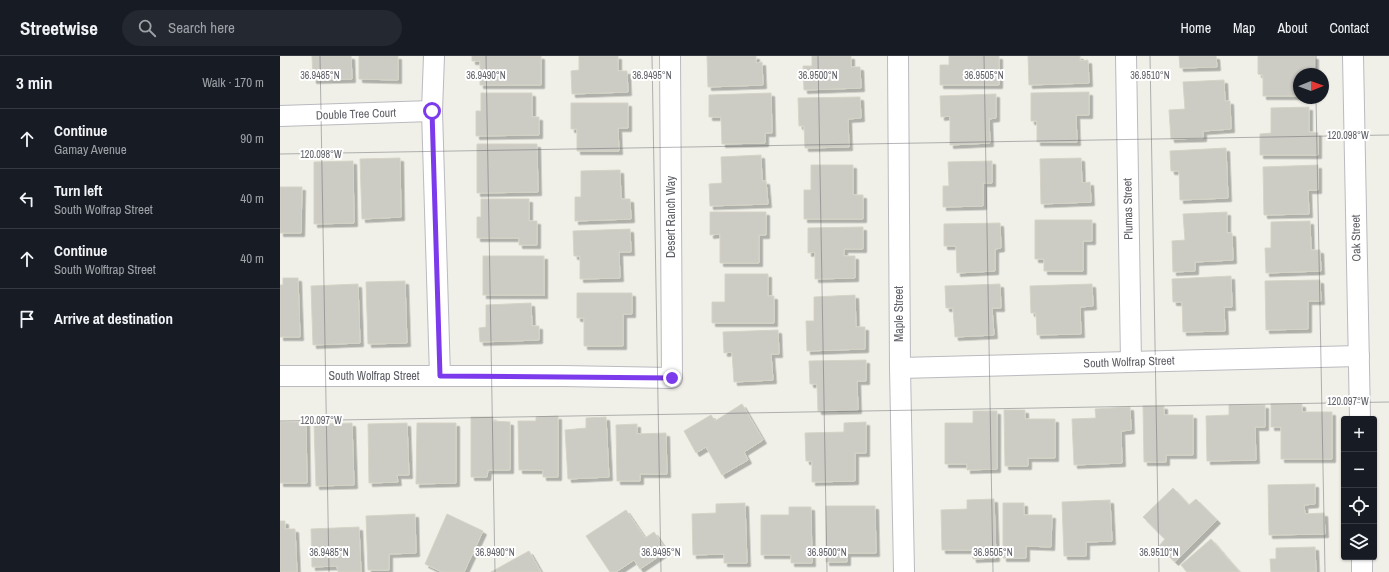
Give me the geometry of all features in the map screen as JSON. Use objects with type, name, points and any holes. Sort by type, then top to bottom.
[{"type":"street","points":[[434,56],[432,111],[440,376]]},
{"type":"street","name":"Desert Ranch Way","points":[[670,56],[672,378]]},
{"type":"street","name":"Maple Street","points":[[898,56],[900,368],[904,572]]},
{"type":"street","name":"Plumas Street","points":[[1126,56],[1131,362]]},
{"type":"street","name":"Oak Street","points":[[1353,56],[1360,416]]},
{"type":"street","name":"Double Tree Court","points":[[280,116],[432,111]]},
{"type":"street","name":"South Wolfrap Street","points":[[900,368],[1358,356]]},
{"type":"street","name":"South Wolfrap Street","points":[[280,376],[563,376],[672,378]]},
{"type":"street","points":[[1362,560],[1362,572]]},
{"type":"building","points":[[312,56],[351,56],[352,79],[313,80]]},
{"type":"building","points":[[359,56],[398,56],[398,80],[359,79]]},
{"type":"building","points":[[472,56],[541,56],[541,85],[480,85],[480,61],[472,61]]},
{"type":"building","points":[[579,56],[618,56],[618,71],[627,71],[628,92],[572,94],[571,71],[579,70]]},
{"type":"building","points":[[707,56],[756,56],[756,63],[762,62],[763,85],[708,87]]},
{"type":"building","points":[[812,56],[851,56],[851,67],[860,67],[861,88],[804,90],[803,66],[812,66]]},
{"type":"building","points":[[949,56],[999,56],[999,85],[940,85],[940,65],[949,65]]},
{"type":"building","points":[[1028,56],[1080,56],[1080,61],[1088,60],[1089,83],[1029,85]]},
{"type":"building","points":[[1179,56],[1216,56],[1217,67],[1180,68]]},
{"type":"building","points":[[1258,56],[1315,56],[1315,68],[1293,68],[1293,96],[1263,96],[1263,75],[1258,74]]},
{"type":"building","points":[[1224,80],[1225,101],[1230,101],[1231,129],[1203,131],[1203,138],[1171,139],[1169,110],[1185,109],[1183,82]]},
{"type":"building","points":[[1089,92],[1089,115],[1076,115],[1077,142],[1037,142],[1037,121],[1031,121],[1031,93]]},
{"type":"building","points":[[481,93],[532,93],[532,117],[539,117],[539,135],[476,136],[476,111],[481,111]]},
{"type":"building","points":[[771,93],[772,133],[765,133],[765,143],[722,144],[721,117],[709,117],[709,95]]},
{"type":"building","points":[[996,94],[996,118],[989,119],[990,143],[950,145],[950,116],[941,117],[940,96]]},
{"type":"building","points":[[860,97],[861,118],[848,119],[849,147],[805,148],[804,126],[799,126],[798,98]]},
{"type":"building","points":[[571,103],[628,103],[628,128],[618,128],[619,151],[577,151],[577,129],[571,129]]},
{"type":"building","points":[[1309,107],[1309,132],[1318,133],[1318,155],[1260,155],[1260,134],[1271,133],[1271,108]]},
{"type":"building","points":[[477,144],[537,144],[538,192],[477,193]]},
{"type":"building","points":[[1226,148],[1228,198],[1180,200],[1179,171],[1171,171],[1170,151]]},
{"type":"building","points":[[761,155],[762,181],[766,181],[768,204],[710,206],[709,184],[722,183],[721,157]]},
{"type":"building","points":[[400,158],[401,217],[362,219],[360,159]]},
{"type":"building","points":[[1081,158],[1082,183],[1090,182],[1091,202],[1041,204],[1040,159]]},
{"type":"building","points":[[353,161],[354,223],[314,224],[314,162]]},
{"type":"building","points":[[992,161],[992,183],[983,183],[983,206],[943,207],[943,186],[949,186],[948,162]]},
{"type":"building","points":[[811,165],[853,165],[853,195],[863,195],[863,219],[804,219],[804,190],[811,190]]},
{"type":"building","points":[[1318,165],[1318,190],[1308,190],[1309,214],[1264,215],[1263,167]]},
{"type":"building","points":[[620,170],[621,199],[630,199],[631,219],[575,221],[575,197],[581,197],[581,171]]},
{"type":"building","points":[[280,187],[302,187],[301,233],[280,233]]},
{"type":"building","points":[[481,199],[529,199],[529,221],[537,221],[537,245],[519,245],[519,238],[477,238],[477,217],[481,217]]},
{"type":"building","points":[[710,212],[766,212],[766,235],[759,235],[759,263],[720,263],[720,234],[710,235]]},
{"type":"building","points":[[1227,212],[1227,233],[1232,233],[1233,260],[1195,262],[1195,271],[1173,272],[1172,241],[1185,240],[1183,214]]},
{"type":"building","points":[[1035,220],[1092,220],[1092,241],[1083,241],[1083,271],[1044,271],[1044,259],[1035,259]]},
{"type":"building","points":[[1310,221],[1311,250],[1320,250],[1321,271],[1266,273],[1265,248],[1271,248],[1271,222]]},
{"type":"building","points":[[1000,223],[1001,248],[995,249],[995,271],[957,273],[956,246],[944,246],[944,224]]},
{"type":"building","points":[[863,227],[863,249],[844,249],[844,256],[855,256],[855,278],[815,279],[815,252],[808,253],[808,228]]},
{"type":"building","points":[[630,229],[631,252],[619,252],[620,278],[580,279],[580,256],[574,256],[573,231]]},
{"type":"building","points":[[483,256],[544,256],[544,295],[483,295]]},
{"type":"building","points":[[725,274],[768,274],[768,296],[774,296],[774,323],[712,323],[712,302],[725,302]]},
{"type":"building","points":[[1231,276],[1232,307],[1224,307],[1225,331],[1183,332],[1182,302],[1173,302],[1172,279]]},
{"type":"building","points":[[283,278],[298,278],[300,337],[280,337],[280,285],[283,285]]},
{"type":"building","points":[[1320,280],[1321,301],[1308,301],[1308,329],[1266,330],[1265,281]]},
{"type":"building","points":[[405,281],[407,343],[368,344],[366,282]]},
{"type":"building","points":[[358,284],[360,343],[313,345],[311,286]]},
{"type":"building","points":[[1000,284],[1001,308],[992,308],[994,335],[955,337],[953,308],[946,308],[945,286]]},
{"type":"building","points":[[1092,284],[1093,306],[1080,307],[1081,334],[1037,335],[1036,313],[1031,313],[1030,286]]},
{"type":"building","points":[[577,293],[632,293],[632,314],[623,314],[623,346],[584,346],[584,318],[577,318]]},
{"type":"building","points":[[855,295],[856,327],[865,327],[865,349],[807,351],[806,321],[814,321],[814,297]]},
{"type":"building","points":[[531,303],[532,326],[539,326],[539,340],[480,342],[479,328],[486,327],[486,305]]},
{"type":"building","points":[[778,330],[779,354],[771,354],[773,380],[734,382],[732,352],[724,353],[723,332]]},
{"type":"building","points":[[866,360],[866,381],[857,381],[858,410],[818,411],[817,384],[810,384],[809,361]]},
{"type":"building","points":[[742,404],[763,440],[744,452],[748,460],[722,475],[706,447],[696,453],[684,431],[711,415],[715,421]]},
{"type":"building","points":[[1271,404],[1302,404],[1302,412],[1332,412],[1332,459],[1281,459],[1281,427],[1271,427]]},
{"type":"building","points":[[1229,405],[1265,405],[1265,427],[1255,427],[1256,460],[1207,461],[1206,416],[1229,415]]},
{"type":"building","points":[[1143,406],[1164,406],[1164,415],[1193,415],[1193,455],[1166,455],[1166,462],[1144,462]]},
{"type":"building","points":[[1130,407],[1131,430],[1121,431],[1122,463],[1074,465],[1072,419],[1096,418],[1095,409]]},
{"type":"building","points":[[1004,410],[1025,410],[1025,419],[1055,419],[1055,458],[1028,458],[1028,466],[1005,466]]},
{"type":"building","points":[[973,411],[997,411],[997,469],[967,470],[967,464],[945,464],[945,423],[973,423]]},
{"type":"building","points":[[558,416],[558,477],[543,477],[543,470],[519,470],[518,421],[536,421],[536,417]]},
{"type":"building","points":[[471,417],[493,417],[493,421],[510,422],[510,470],[488,470],[487,477],[471,477]]},
{"type":"building","points":[[606,417],[609,477],[568,479],[565,430],[586,428],[586,418]]},
{"type":"building","points":[[280,422],[306,422],[307,483],[280,483]]},
{"type":"building","points":[[866,422],[866,453],[855,453],[855,481],[812,482],[812,461],[806,461],[805,433],[844,432],[844,423]]},
{"type":"building","points":[[352,423],[354,485],[316,486],[314,424]]},
{"type":"building","points":[[407,423],[409,475],[397,475],[398,482],[369,483],[368,424]]},
{"type":"building","points":[[417,423],[456,423],[456,483],[416,484]]},
{"type":"building","points":[[637,424],[637,434],[666,433],[667,474],[640,474],[640,481],[617,481],[616,425]]},
{"type":"building","points":[[1315,484],[1315,504],[1304,505],[1305,514],[1324,513],[1325,534],[1269,535],[1268,485]]},
{"type":"building","points":[[1173,488],[1189,505],[1196,499],[1217,520],[1175,562],[1159,546],[1165,539],[1143,517]]},
{"type":"building","points":[[994,499],[996,558],[973,559],[972,550],[942,550],[941,510],[967,509],[967,500]]},
{"type":"building","points":[[1110,500],[1112,541],[1086,542],[1086,556],[1064,556],[1062,502]]},
{"type":"building","points":[[745,503],[747,563],[724,563],[724,554],[693,555],[692,514],[716,513],[716,504]]},
{"type":"building","points":[[1003,503],[1024,503],[1024,515],[1052,515],[1051,547],[1026,546],[1026,558],[1003,558]]},
{"type":"building","points":[[826,506],[875,506],[876,553],[847,553],[847,562],[826,562]]},
{"type":"building","points":[[789,507],[811,507],[812,563],[791,563],[791,555],[761,555],[761,515],[789,515]]},
{"type":"building","points":[[626,510],[645,538],[654,532],[667,551],[640,569],[634,560],[616,572],[610,572],[586,536]]},
{"type":"building","points":[[415,514],[416,553],[389,554],[389,570],[368,570],[366,516]]},
{"type":"building","points":[[447,514],[483,531],[464,572],[442,572],[425,564]]},
{"type":"building","points":[[280,521],[285,521],[285,529],[295,529],[297,572],[280,572]]},
{"type":"building","points":[[359,527],[361,572],[338,572],[337,566],[312,567],[311,529]]},
{"type":"building","points":[[1211,539],[1240,572],[1187,572],[1181,565]]},
{"type":"building","points":[[1315,547],[1316,572],[1271,572],[1270,559],[1276,559],[1276,548]]},
{"type":"building","points":[[529,551],[541,572],[491,572]]},
{"type":"route","points":[[432,111],[440,376],[672,378]]}]
